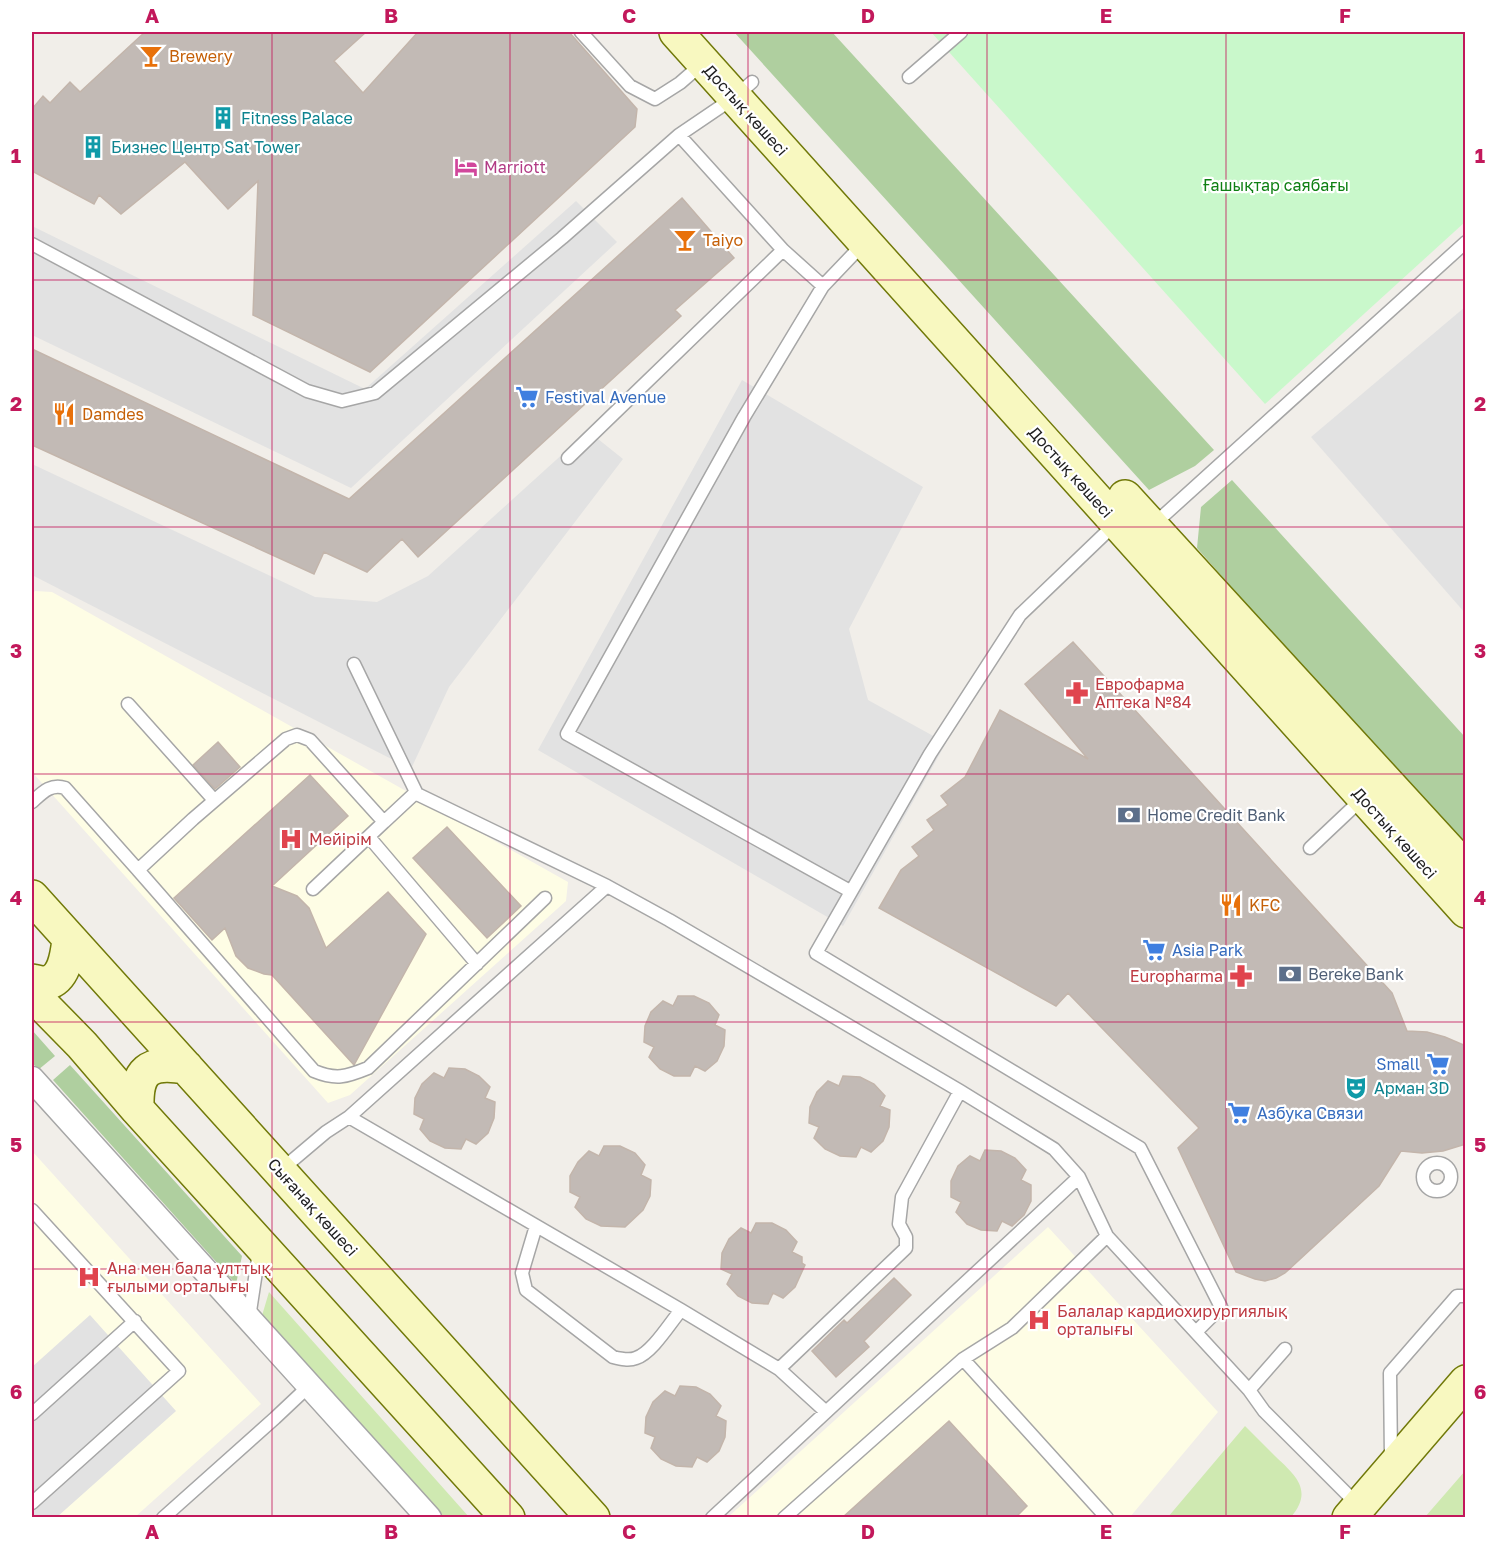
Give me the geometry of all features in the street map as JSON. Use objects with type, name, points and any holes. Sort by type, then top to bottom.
[{"type":"street","name":"Достық көшесі","points":[[676,32],[705,47],[1466,869]]},
{"type":"street","name":"Достық көшесі","points":[[744,89],[865,242],[1466,911]]},
{"type":"street","name":"Сығанақ көшесі","points":[[32,897],[593,1518]]},
{"type":"street","points":[[32,981],[46,983],[59,975],[65,962],[69,940]]},
{"type":"street","points":[[32,993],[82,1045],[508,1518]]},
{"type":"street","points":[[137,1108],[136,1089],[141,1077],[153,1067],[166,1064],[186,1067]]},
{"type":"street","points":[[32,1079],[429,1518]]},
{"type":"street","points":[[1354,1512],[1466,1382]]},
{"type":"lane","points":[[581,32],[630,86],[655,99],[680,83],[705,47]]},
{"type":"lane","points":[[909,77],[961,32]]},
{"type":"lane","points":[[32,244],[307,391],[342,401],[375,393],[562,238],[679,135],[744,89]]},
{"type":"lane","points":[[679,135],[783,250],[823,286]]},
{"type":"lane","points":[[850,891],[567,734],[744,417],[823,286],[865,242]]},
{"type":"lane","points":[[1151,527],[1466,242]]},
{"type":"lane","points":[[568,458],[783,250]]},
{"type":"lane","points":[[1116,522],[1020,615],[930,754],[816,953],[1140,1148],[1221,1308],[1196,1332]]},
{"type":"lane","points":[[354,664],[417,795],[607,886],[679,925],[960,1091],[1053,1149],[1078,1177],[1107,1236],[1249,1390],[1264,1411],[1354,1512]]},
{"type":"lane","points":[[128,704],[214,800]]},
{"type":"lane","points":[[138,870],[214,800],[286,739],[297,735],[310,740],[384,822]]},
{"type":"lane","points":[[32,802],[46,789],[57,785],[65,788],[314,1071],[329,1077],[350,1075],[368,1068],[545,898]]},
{"type":"lane","points":[[313,889],[413,795],[417,795]]},
{"type":"lane","points":[[1310,848],[1363,797]]},
{"type":"lane","points":[[369,837],[477,964]]},
{"type":"lane","points":[[280,1170],[326,1132],[350,1117],[607,886]]},
{"type":"lane","points":[[779,1369],[906,1248],[906,1237],[899,1224],[902,1197],[960,1091]]},
{"type":"lane","points":[[350,1117],[779,1369],[825,1411]]},
{"type":"lane","points":[[712,1518],[1078,1177]]},
{"type":"lane","points":[[32,1210],[179,1371],[32,1503]]},
{"type":"lane","points":[[536,1226],[522,1273],[526,1290],[613,1357],[635,1359],[646,1353],[681,1310]]},
{"type":"lane","points":[[784,1518],[963,1359],[1012,1328],[1107,1236]]},
{"type":"lane","points":[[248,1318],[261,1245]]},
{"type":"lane","points":[[1391,1469],[1390,1373],[1456,1296],[1466,1296]]},
{"type":"lane","points":[[32,1414],[135,1321]]},
{"type":"lane","points":[[1249,1390],[1285,1348]]},
{"type":"lane","points":[[963,1359],[1107,1518]]},
{"type":"lane","points":[[163,1518],[309,1386]]},
{"type":"shaded area","points":[[576,201],[617,242],[351,488],[32,335],[32,226],[365,389]]},
{"type":"shaded area","points":[[1465,307],[1465,613],[1311,437]]},
{"type":"shaded area","points":[[742,380],[923,487],[849,629],[868,700],[946,743],[843,926],[538,750]]},
{"type":"shaded area","points":[[588,431],[623,459],[449,687],[411,769],[32,575],[32,464],[315,597],[377,602],[428,576]]},
{"type":"shaded area","name":"Мейірім","points":[[35,591],[52,592],[568,882],[566,901],[350,1095],[328,1103],[32,772],[32,594]]},
{"type":"shaded area","name":"Ана мен бала ұлттық ғылыми орталығы","points":[[32,1151],[261,1404],[135,1517],[32,1517]]},
{"type":"shaded area","name":"Балалар кардиохирургиялық орталығы","points":[[1048,1227],[1218,1412],[1130,1517],[727,1518]]},
{"type":"shaded area","points":[[90,1315],[176,1411],[57,1517],[32,1517],[32,1367]]},
{"type":"green space","points":[[734,32],[832,32],[1214,450],[1195,466],[1149,490]]},
{"type":"green space","name":"Ғашықтар саябағы","points":[[931,32],[1465,32],[1465,222],[1265,404]]},
{"type":"green space","points":[[1232,480],[1465,737],[1465,853],[1197,548],[1201,507]]},
{"type":"green space","points":[[32,1030],[55,1056],[38,1070],[32,1062]]},
{"type":"green space","points":[[70,1065],[242,1256],[236,1284],[53,1080]]},
{"type":"green space","points":[[269,1292],[469,1517],[440,1517],[261,1319]]},
{"type":"green space","points":[[1245,1426],[1299,1483],[1301,1499],[1291,1517],[1168,1517]]},
{"type":"green space","points":[[1465,1471],[1465,1517],[1425,1517]]},
{"type":"building","points":[[145,32],[366,32],[334,61],[363,93],[418,32],[569,32],[637,109],[635,127],[370,372],[253,315],[258,181],[228,209],[185,162],[121,214],[99,195],[94,204],[32,171],[32,109],[43,96],[50,103],[70,82],[80,92]]},
{"type":"building","name":"Festival Avenue","points":[[682,198],[734,258],[675,310],[681,316],[418,557],[402,539],[367,572],[324,552],[314,574],[32,445],[32,349],[349,499]]},
{"type":"building","name":"Asia Park","points":[[1073,642],[1392,993],[1407,1031],[1427,1032],[1466,1046],[1466,1144],[1443,1151],[1422,1153],[1401,1151],[1379,1186],[1285,1273],[1276,1278],[1265,1281],[1236,1272],[1178,1148],[1199,1128],[1068,993],[1056,1006],[879,908],[901,870],[919,856],[912,847],[934,830],[927,820],[948,805],[941,796],[965,777],[1000,710],[1088,759],[1025,684]]},
{"type":"building","points":[[218,742],[240,767],[215,789],[193,765]]},
{"type":"building","points":[[310,775],[348,816],[272,886],[297,896],[309,908],[326,948],[388,892],[426,934],[354,1065],[272,975],[248,968],[236,956],[225,928],[212,940],[174,898]]},
{"type":"building","points":[[447,827],[521,906],[487,938],[413,858]]},
{"type":"building","points":[[678,996],[694,996],[709,1003],[719,1015],[715,1025],[725,1030],[724,1046],[717,1061],[705,1071],[695,1066],[690,1076],[674,1076],[660,1069],[649,1057],[654,1047],[644,1042],[645,1026],[651,1012],[663,1001],[673,1006]]},
{"type":"building","points":[[449,1068],[465,1069],[479,1076],[490,1087],[485,1098],[495,1102],[494,1118],[488,1133],[476,1144],[466,1139],[461,1149],[445,1148],[430,1141],[420,1129],[424,1119],[414,1114],[415,1098],[422,1084],[434,1073],[444,1078]]},
{"type":"building","points":[[843,1076],[860,1077],[874,1084],[885,1096],[880,1106],[890,1110],[889,1127],[883,1141],[871,1152],[861,1147],[856,1157],[840,1156],[825,1149],[814,1138],[819,1127],[809,1123],[810,1107],[817,1092],[828,1081],[839,1086]]},
{"type":"building","points":[[604,1146],[620,1146],[635,1153],[645,1165],[641,1175],[651,1180],[650,1196],[643,1210],[625,1227],[601,1226],[586,1219],[575,1207],[580,1197],[570,1192],[570,1176],[578,1162],[589,1151],[599,1156]]},
{"type":"building","points":[[985,1150],[1001,1151],[1015,1158],[1026,1170],[1021,1180],[1031,1185],[1031,1201],[1024,1215],[1012,1226],[1002,1221],[997,1231],[981,1230],[967,1224],[956,1212],[961,1202],[951,1197],[951,1181],[958,1166],[970,1156],[980,1161]]},
{"type":"building","points":[[756,1223],[772,1223],[786,1230],[797,1242],[792,1252],[802,1257],[802,1263],[805,1265],[795,1287],[783,1298],[773,1293],[768,1304],[752,1303],[738,1296],[727,1284],[732,1274],[721,1269],[722,1253],[729,1239],[741,1228],[751,1233]]},
{"type":"building","points":[[894,1278],[911,1295],[864,1341],[869,1347],[836,1377],[812,1351],[844,1320],[847,1323]]},
{"type":"building","points":[[680,1386],[696,1387],[710,1394],[721,1406],[716,1416],[726,1421],[725,1437],[719,1451],[707,1462],[697,1457],[692,1467],[676,1466],[661,1459],[651,1448],[655,1437],[645,1433],[646,1417],[653,1402],[665,1391],[675,1396]]},
{"type":"building","points":[[949,1421],[1027,1506],[1015,1518],[842,1518]]},
{"type":"place","name":"Brewery","points":[[151,56]]},
{"type":"place","name":"Fitness Palace","points":[[223,118]]},
{"type":"place","name":"Бизнес Центр Sat Tower","points":[[93,147]]},
{"type":"place","name":"Marriott","points":[[466,167]]},
{"type":"place","name":"Taiyo","points":[[685,240]]},
{"type":"place","name":"Festival Avenue","points":[[527,397]]},
{"type":"place","name":"Damdes","points":[[64,414]]},
{"type":"place","name":"Еврофарма Аптека №84","points":[[1077,693]]},
{"type":"place","name":"Home Credit Bank","points":[[1129,815]]},
{"type":"place","name":"Мейірім","points":[[291,839]]},
{"type":"place","name":"KFC","points":[[1231,905]]},
{"type":"place","name":"Asia Park","points":[[1154,950]]},
{"type":"place","name":"Bereke Bank","points":[[1290,974]]},
{"type":"place","name":"Europharma","points":[[1241,976]]},
{"type":"place","name":"Small","points":[[1438,1064]]},
{"type":"place","name":"Арман 3D","points":[[1356,1088]]},
{"type":"place","name":"Азбука Связи","points":[[1239,1113]]},
{"type":"place","name":"Ана мен бала ұлттық ғылыми орталығы","points":[[89,1277]]},
{"type":"place","name":"Балалар кардиохирургиялық орталығы","points":[[1039,1320]]}]
